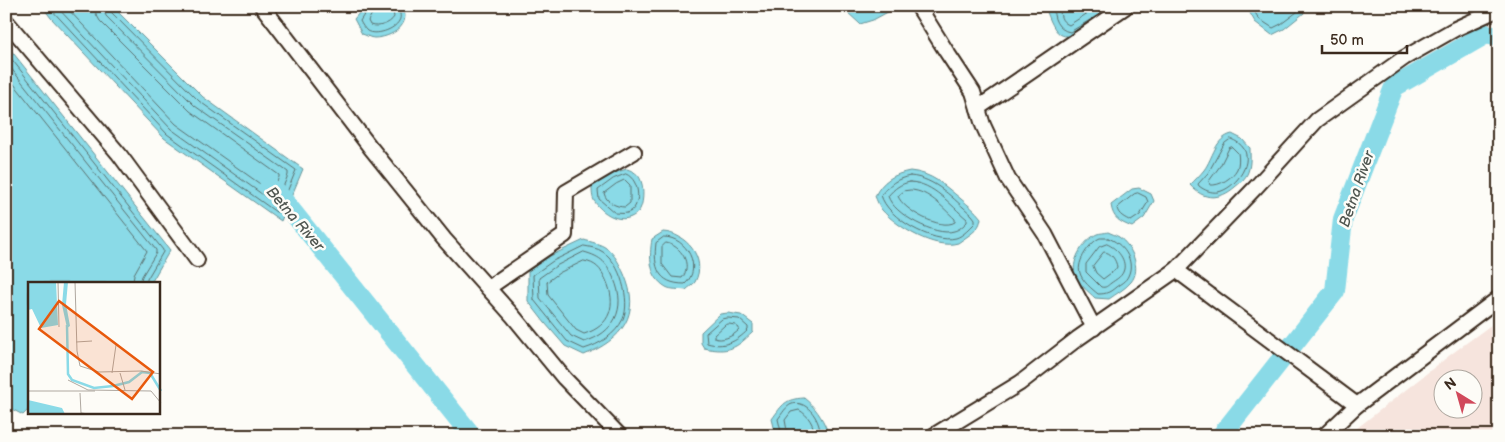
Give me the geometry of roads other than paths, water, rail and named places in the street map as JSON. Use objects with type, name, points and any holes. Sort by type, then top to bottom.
[{"type":"street","points":[[262,6],[370,147],[444,239],[564,378],[620,436]]},
{"type":"street","points":[[918,6],[973,92],[983,125],[1008,179],[1045,234],[1094,328]]},
{"type":"street","points":[[978,108],[1125,7]]},
{"type":"street","points":[[933,436],[1020,383],[1176,270],[1317,120],[1404,58],[1455,29],[1499,9]]},
{"type":"street","points":[[6,21],[119,154],[197,260]]},
{"type":"street","points":[[488,288],[565,235],[566,192],[634,152]]},
{"type":"street","points":[[1176,270],[1357,405]]},
{"type":"street","points":[[1324,436],[1357,405],[1499,298]]},
{"type":"water","points":[[42,6],[112,6],[203,97],[303,169],[281,221],[164,138],[51,18]]},
{"type":"water","points":[[365,6],[402,6],[405,19],[393,33],[387,36],[372,38],[362,34],[354,19]]},
{"type":"water","points":[[843,6],[899,6],[873,20],[860,24]]},
{"type":"water","points":[[1050,6],[1112,7],[1098,21],[1080,32],[1067,36],[1058,33],[1054,28],[1047,12]]},
{"type":"water","points":[[1246,6],[1301,6],[1304,13],[1284,29],[1272,35],[1255,22]]},
{"type":"water","points":[[6,44],[170,250],[152,282],[28,282],[28,410],[23,415],[6,406]]},
{"type":"water","points":[[1232,134],[1242,139],[1250,148],[1250,163],[1247,174],[1239,184],[1224,194],[1212,197],[1201,194],[1190,185],[1204,170],[1218,144],[1226,136]]},
{"type":"water","points":[[627,169],[639,176],[643,188],[643,197],[640,209],[633,216],[621,219],[615,218],[595,202],[592,187],[610,174]]},
{"type":"water","points":[[910,171],[925,174],[937,180],[969,206],[981,218],[977,228],[958,243],[939,243],[907,230],[889,217],[881,208],[875,196],[881,186],[889,179]]},
{"type":"water","points":[[1139,188],[1151,194],[1154,201],[1144,218],[1132,227],[1113,214],[1111,205],[1132,189]]},
{"type":"water","points":[[663,232],[671,233],[686,242],[696,256],[699,264],[698,273],[695,282],[686,290],[666,287],[660,283],[653,272],[651,259],[652,239]]},
{"type":"water","points":[[1108,232],[1119,237],[1128,246],[1134,258],[1136,271],[1129,285],[1109,299],[1095,298],[1078,281],[1074,269],[1075,263],[1083,246],[1092,237]]},
{"type":"water","points":[[584,240],[604,247],[615,256],[629,288],[631,301],[625,324],[618,333],[609,342],[584,355],[565,346],[528,301],[528,271],[550,256]]},
{"type":"water","points":[[720,314],[741,315],[753,324],[753,332],[736,346],[726,350],[704,348],[701,343],[701,332]]},
{"type":"water","points":[[804,398],[823,421],[827,430],[825,436],[778,436],[772,419],[788,401]]},
{"type":"waterway","name":"Betna River","points":[[1221,436],[1335,291],[1343,219],[1394,87],[1486,34],[1499,37]]},
{"type":"waterway","name":"Betna River","points":[[269,187],[279,195],[472,436]]}]
